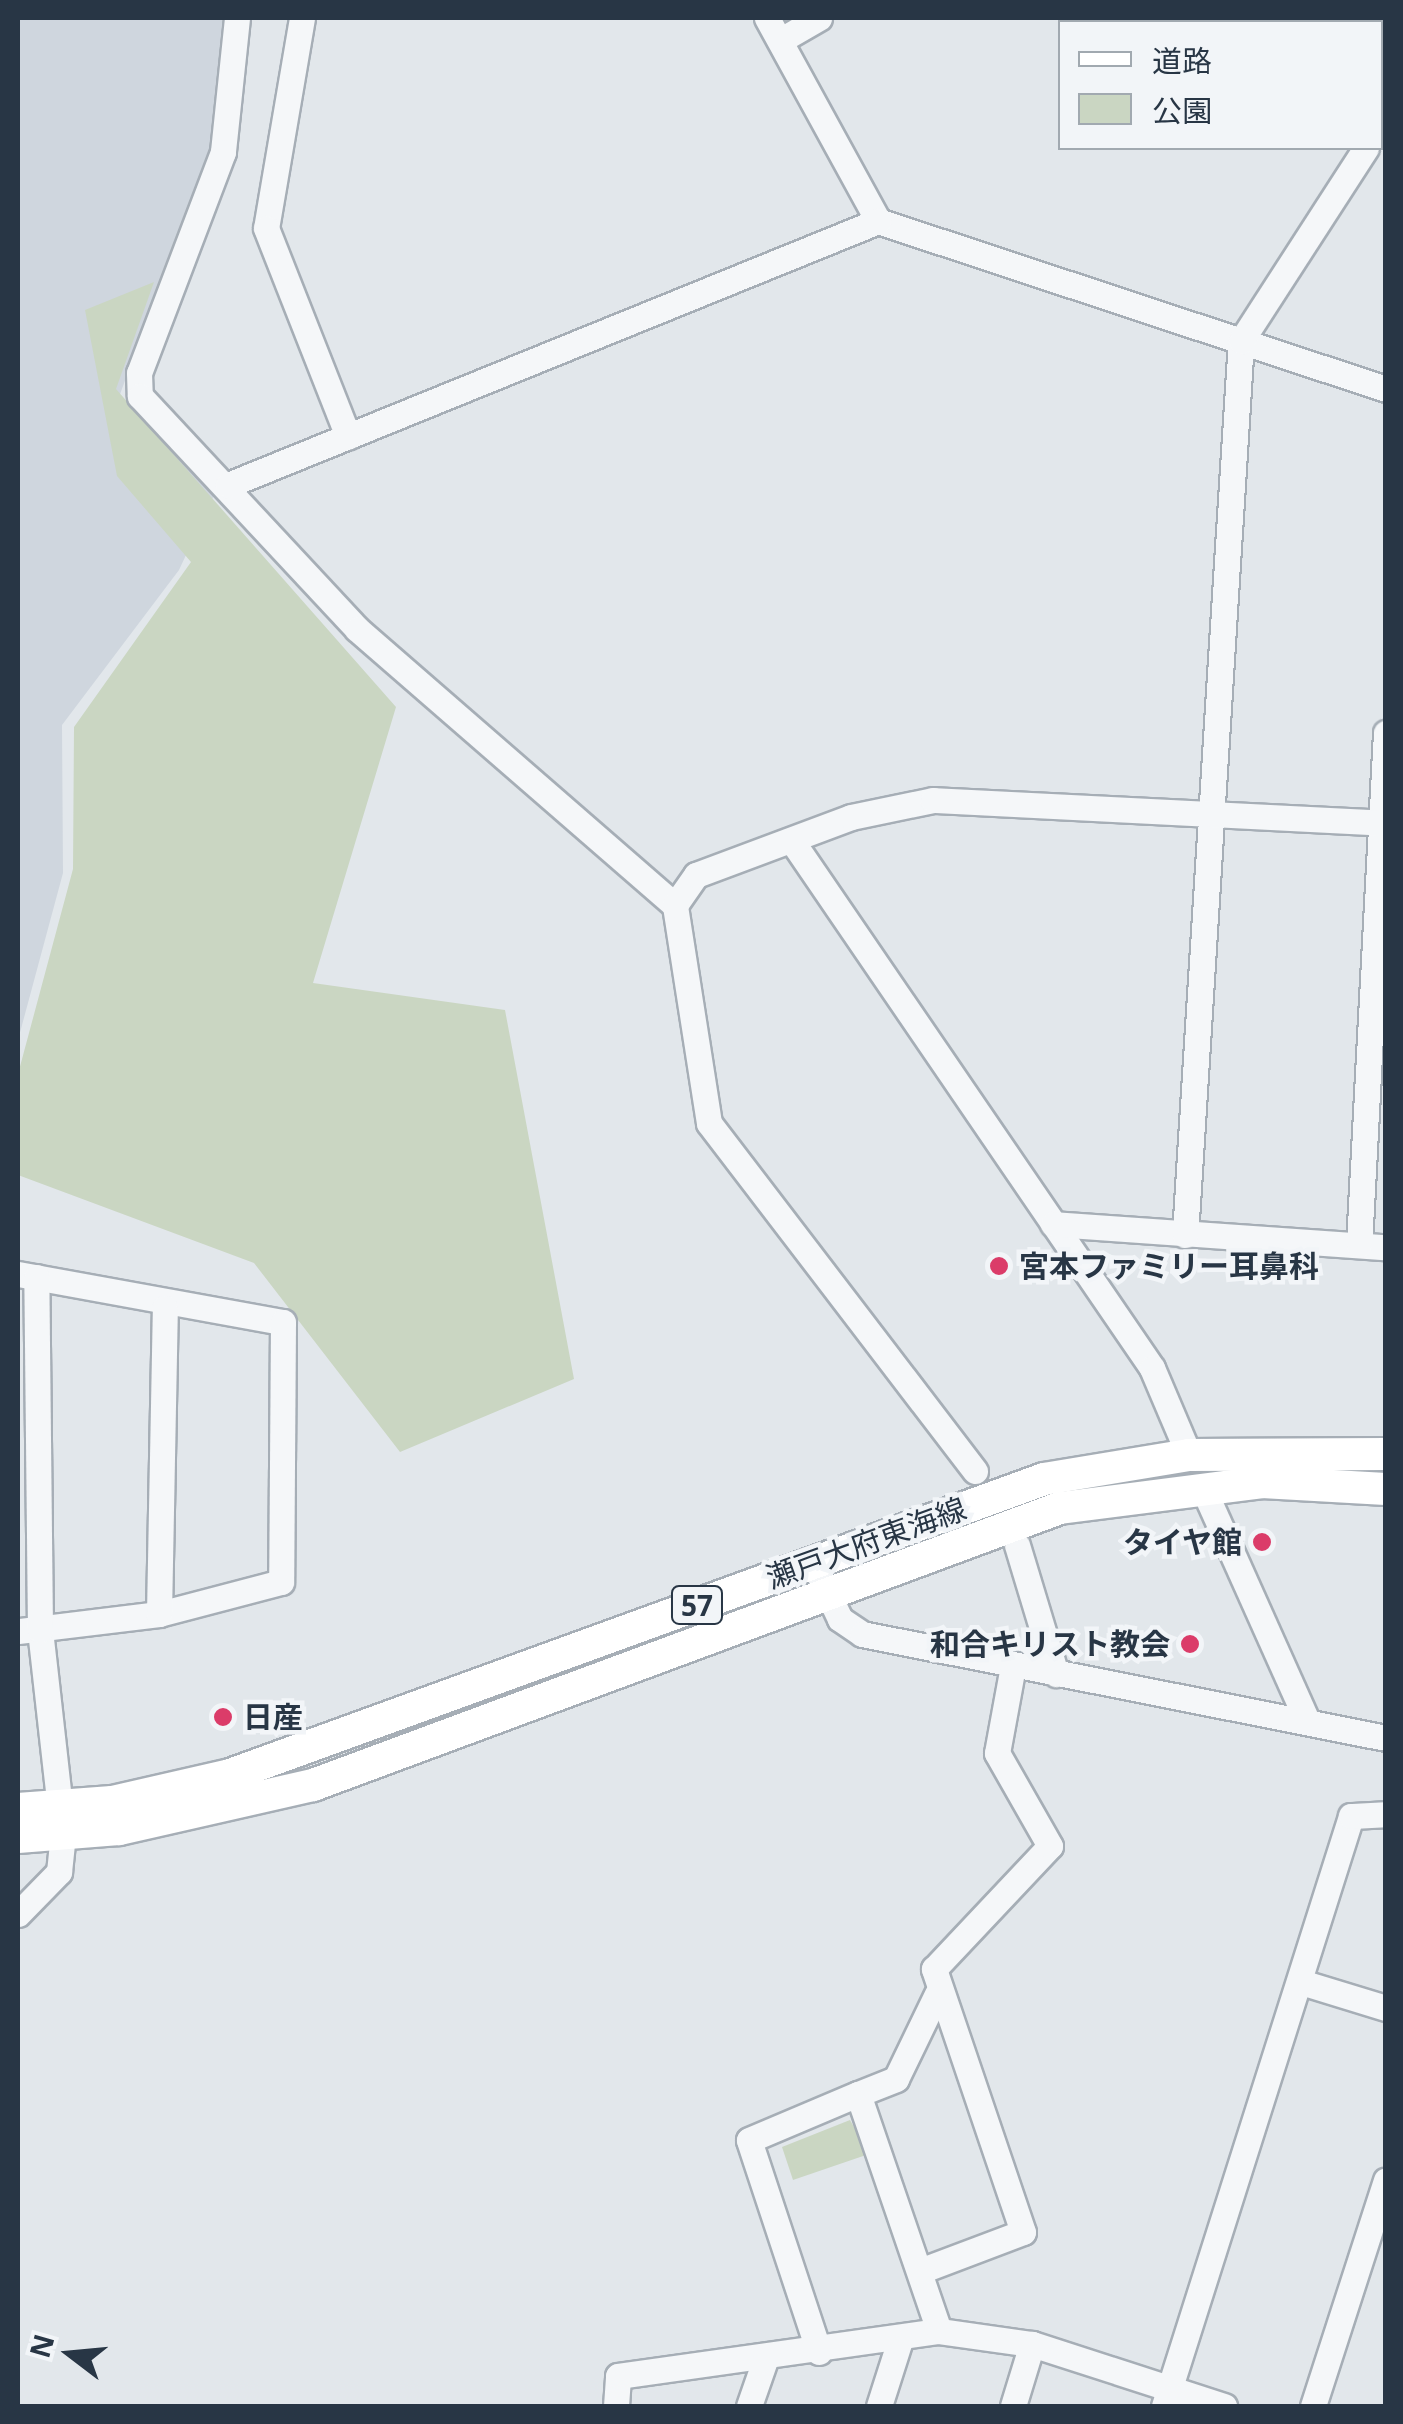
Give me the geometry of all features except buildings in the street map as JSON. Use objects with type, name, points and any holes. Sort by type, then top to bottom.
[{"type":"main road","name":"瀬戸大府東海線","points":[[18,1837],[62,1820],[313,1785],[1044,1479],[1189,1455],[1386,1454]]},
{"type":"main road","name":"瀬戸大府東海線","points":[[818,1575],[1060,1508],[1204,1488],[1386,1488]]},
{"type":"main road","name":"瀬戸大府東海線","points":[[18,1808],[62,1820]]},
{"type":"street","points":[[238,18],[223,152],[137,387],[358,630],[675,905],[709,1124],[975,1471]]},
{"type":"street","points":[[302,18],[266,228],[348,436]]},
{"type":"street","points":[[820,18],[774,29],[878,221]]},
{"type":"street","points":[[1185,1235],[1240,342],[1365,150]]},
{"type":"street","points":[[228,485],[878,221],[1386,389]]},
{"type":"street","points":[[1054,1224],[1372,1246],[1386,733]]},
{"type":"street","points":[[675,905],[696,875],[792,841],[933,800],[1383,823]]},
{"type":"street","points":[[792,841],[1152,1368],[1189,1455]]},
{"type":"street","points":[[18,1914],[60,1872],[62,1820],[29,1630],[27,1276],[165,1308],[283,1322],[280,1582],[159,1614],[29,1630]]},
{"type":"street","points":[[159,1614],[165,1308]]},
{"type":"street","points":[[1204,1488],[1307,1720]]},
{"type":"street","points":[[1016,1545],[1056,1674]]},
{"type":"street","points":[[818,1575],[850,1629],[1013,1666],[1386,1738]]},
{"type":"street","points":[[920,2271],[1023,2232],[938,1994],[934,1969],[1050,1846],[997,1753],[1013,1666]]},
{"type":"street","points":[[1166,2398],[1351,1816],[1386,1814]]},
{"type":"street","points":[[1301,1982],[1386,2008]]},
{"type":"street","points":[[819,2352],[749,2140],[896,2079],[938,1994]]},
{"type":"street","points":[[858,2094],[939,2332]]},
{"type":"street","points":[[1313,2406],[1386,2180]]},
{"type":"street","points":[[616,2406],[618,2376],[765,2360],[939,2332],[1032,2344],[1166,2398],[1224,2406]]},
{"type":"street","points":[[879,2406],[900,2340]]},
{"type":"street","points":[[1013,2406],[1032,2344]]},
{"type":"street","points":[[749,2406],[765,2360]]},
{"type":"shaded area","points":[[18,18],[223,18],[211,145],[119,397],[217,489],[179,570],[62,725],[63,873],[18,1040]]},
{"type":"green space","points":[[154,282],[116,389],[396,707],[313,983],[505,1010],[574,1379],[400,1452],[254,1263],[18,1175],[18,1074],[73,869],[74,727],[191,562],[117,476],[85,310]]},
{"type":"green space","points":[[850,2120],[869,2154],[793,2180],[782,2147]]},
{"type":"place","name":"宮本ファミリー耳鼻科","points":[[999,1266]]},
{"type":"place","name":"タイヤ館","points":[[1262,1542]]},
{"type":"place","name":"和合キリスト教会","points":[[1190,1644]]},
{"type":"place","name":"日産","points":[[223,1717]]}]
